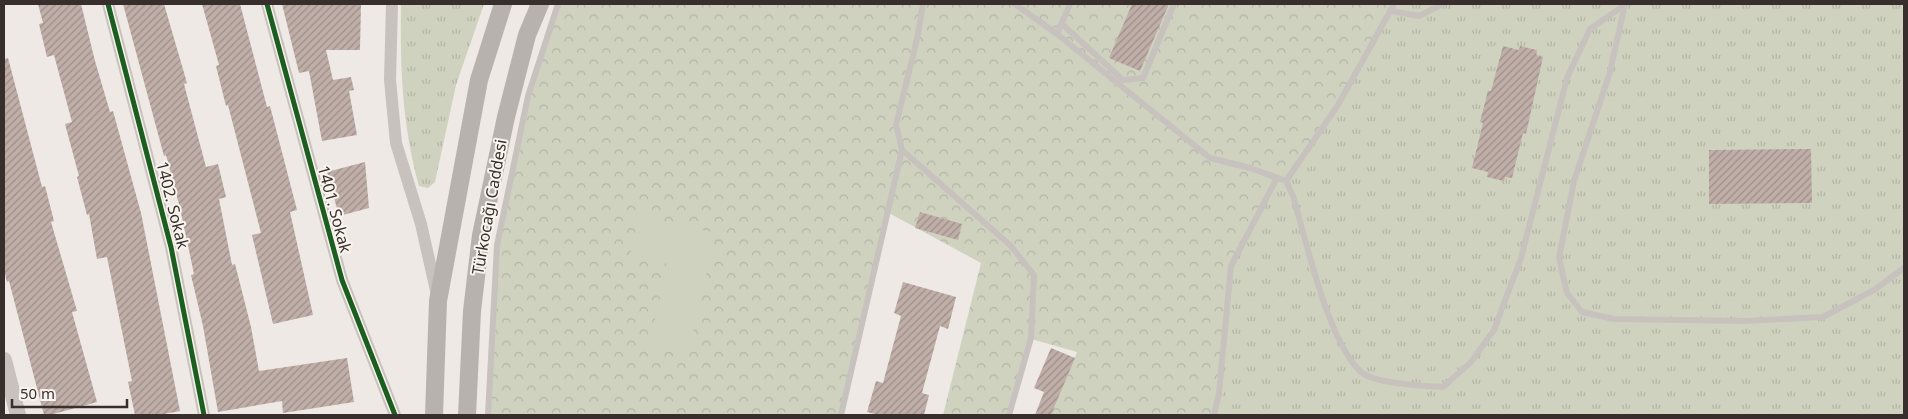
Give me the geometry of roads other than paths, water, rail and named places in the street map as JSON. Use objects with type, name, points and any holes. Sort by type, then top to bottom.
[{"type":"main road","name":"Türkocağı Caddesi","points":[[434,415],[438,301],[479,80],[503,4]]},
{"type":"main road","name":"Türkocağı Caddesi","points":[[467,415],[472,311],[480,235],[506,117],[527,35],[540,4]]},
{"type":"street","name":"1402. Sokak","points":[[108,4],[171,247],[204,415]]},
{"type":"street","name":"1401. Sokak","points":[[267,4],[342,280],[395,415]]},
{"type":"street","points":[[392,4],[390,80],[396,143],[421,224],[438,301]]},
{"type":"street","points":[[4,360],[18,415]]},
{"type":"lane","points":[[488,415],[497,244],[528,96],[558,4]]},
{"type":"lane","points":[[841,415],[902,150],[896,125],[917,39],[923,4]]},
{"type":"lane","points":[[1016,4],[1057,34],[1210,158],[1250,168],[1286,181],[1293,196],[1336,337],[1362,373],[1404,386],[1443,387],[1471,362],[1494,330],[1521,258],[1567,78],[1590,29],[1626,4]]},
{"type":"lane","points":[[1057,34],[1070,4]]},
{"type":"lane","points":[[1062,24],[1123,80],[1143,78],[1174,4]]},
{"type":"lane","points":[[1286,181],[1338,105],[1394,4]]},
{"type":"lane","points":[[1391,11],[1419,16],[1443,4]]},
{"type":"lane","points":[[1626,4],[1610,72],[1574,181],[1559,258],[1567,293],[1582,312],[1614,319],[1744,321],[1823,317],[1874,290],[1904,268]]},
{"type":"lane","points":[[902,150],[1010,245],[1034,275],[1031,338],[1009,415]]},
{"type":"lane","points":[[1214,415],[1219,393],[1231,266],[1277,178]]}]
